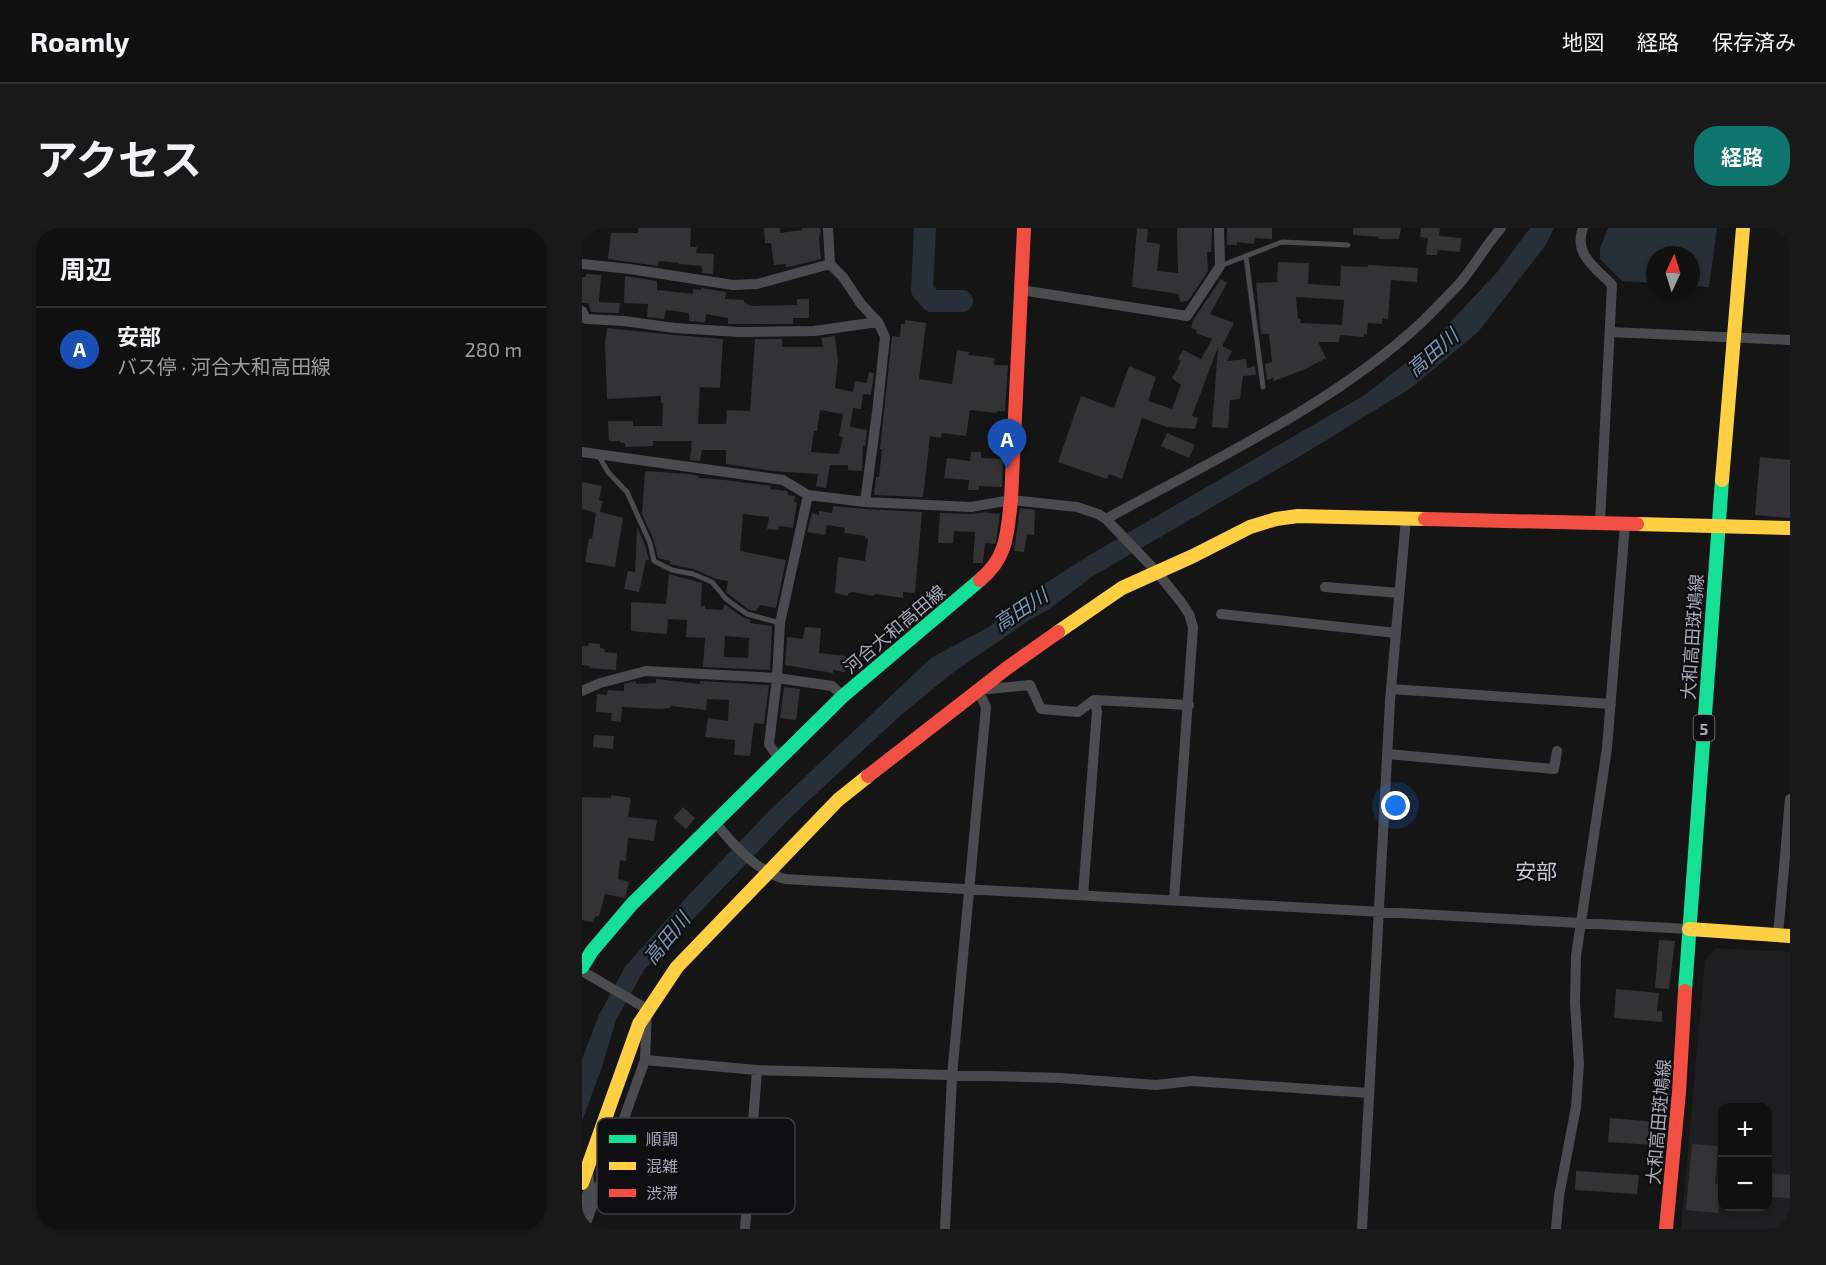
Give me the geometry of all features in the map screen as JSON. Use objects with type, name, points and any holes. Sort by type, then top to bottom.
[{"type":"main road","name":"河合大和高田線","points":[[582,969],[592,951],[632,904],[778,759],[843,696],[968,591],[998,562],[1006,544],[1011,500],[1024,228]]},
{"type":"main road","name":"大和高田斑鳩線","points":[[1666,1229],[1678,1103],[1732,337],[1743,228]]},
{"type":"main road","points":[[604,1118],[630,1043],[646,1008],[677,967],[805,832],[838,800],[978,690],[1103,600],[1153,569],[1193,556],[1250,527],[1276,519],[1298,516],[1790,528]]},
{"type":"main road","points":[[1689,928],[1784,935]]},
{"type":"main road","points":[[582,1183],[597,1140]]},
{"type":"street","points":[[828,228],[830,264],[878,322],[885,337],[865,502]]},
{"type":"street","points":[[1021,290],[1187,316],[1220,266],[1219,228]]},
{"type":"street","points":[[1108,521],[1287,419],[1370,364],[1421,323],[1446,298],[1501,228]]},
{"type":"street","points":[[1583,228],[1578,240],[1582,252],[1612,285],[1600,523]]},
{"type":"street","points":[[582,264],[733,285],[757,284],[830,264]]},
{"type":"street","points":[[582,311],[586,319],[739,333],[814,331],[878,322]]},
{"type":"street","points":[[1610,332],[1790,340]]},
{"type":"street","points":[[582,452],[783,480],[808,495],[865,502],[971,507],[1011,500],[1077,507],[1098,514],[1108,521],[1153,569],[1189,614],[1193,627],[1174,900]]},
{"type":"street","points":[[778,759],[769,744],[777,678],[780,623],[808,495]]},
{"type":"street","points":[[1362,1229],[1391,689],[1406,518]]},
{"type":"street","points":[[1557,1229],[1559,1196],[1572,1130],[1578,1075],[1574,978],[1580,922],[1607,748],[1625,524]]},
{"type":"street","points":[[1325,587],[1399,592]]},
{"type":"street","points":[[1221,614],[1396,633]]},
{"type":"street","points":[[582,691],[600,683],[646,671],[777,678],[832,686],[843,696]]},
{"type":"street","points":[[945,1229],[952,1076],[986,707],[978,690],[1030,684],[1041,709],[1078,712],[1094,700],[1189,705]]},
{"type":"street","points":[[1391,689],[1611,704]]},
{"type":"street","points":[[1083,895],[1096,711],[1094,700]]},
{"type":"street","points":[[1387,754],[1554,769],[1557,751]]},
{"type":"street","points":[[1784,935],[1790,799]]},
{"type":"street","points":[[715,822],[724,834],[766,872],[785,879],[1689,928]]},
{"type":"street","points":[[582,969],[646,1008],[645,1060],[624,1118]]},
{"type":"street","points":[[645,1060],[757,1070],[1073,1079],[1156,1085],[1192,1081],[1369,1093]]},
{"type":"street","points":[[753,1118],[757,1070]]},
{"type":"street","points":[[582,1210],[590,1186],[587,1169]]},
{"type":"street","points":[[584,1229],[597,1193]]},
{"type":"street","points":[[745,1229],[746,1214]]},
{"type":"lane","points":[[1220,266],[1282,242],[1348,245]]},
{"type":"lane","points":[[1246,257],[1263,387]]},
{"type":"lane","points":[[599,455],[608,472],[627,492],[650,543],[654,561],[672,570],[693,574],[712,582],[726,598],[747,615],[780,623]]},
{"type":"shaded area","points":[[1715,948],[1790,952],[1790,1229],[1681,1229],[1705,960]]},
{"type":"water","name":"高田川","points":[[1530,228],[1554,228],[1545,246],[1478,332],[1411,388],[1302,455],[1093,576],[1051,608],[1028,621],[951,674],[900,716],[792,816],[644,970],[616,1020],[582,1121],[582,1059],[599,1015],[625,967],[684,900],[770,810],[931,658],[989,627],[1021,599],[1088,556],[1363,396],[1428,346],[1498,271]]},
{"type":"water","points":[[1608,228],[1717,228],[1709,287],[1700,286],[1700,246],[1646,246],[1646,282],[1622,281],[1600,259],[1600,248]]},
{"type":"building","points":[[638,228],[691,228],[690,247],[697,247],[696,253],[714,254],[713,274],[702,273],[702,266],[659,261],[658,266],[608,259],[611,233],[638,233]]},
{"type":"building","points":[[764,228],[780,228],[780,233],[802,230],[802,228],[821,229],[819,239],[821,259],[786,267],[786,264],[774,265],[771,243],[765,243]]},
{"type":"building","points":[[1137,228],[1148,229],[1147,242],[1160,244],[1157,271],[1178,273],[1177,228],[1212,228],[1211,252],[1207,252],[1208,271],[1188,301],[1180,302],[1179,294],[1132,287]]},
{"type":"building","points":[[1227,228],[1272,228],[1272,239],[1255,238],[1254,244],[1237,242],[1237,245],[1227,245]]},
{"type":"building","points":[[1353,228],[1401,228],[1399,239],[1379,239],[1379,237],[1353,235]]},
{"type":"building","points":[[1421,228],[1440,228],[1439,236],[1461,238],[1460,252],[1438,250],[1437,255],[1426,255],[1428,238],[1420,237]]},
{"type":"building","points":[[1278,262],[1309,263],[1308,284],[1340,286],[1341,266],[1418,268],[1417,282],[1391,280],[1388,319],[1382,318],[1382,324],[1368,323],[1367,334],[1364,334],[1364,337],[1340,335],[1339,342],[1318,342],[1326,358],[1274,381],[1273,378],[1267,380],[1265,364],[1272,362],[1269,334],[1261,334],[1256,283],[1277,282]],"holes":[[[1296,297],[1344,300],[1342,325],[1301,323],[1298,319]]]},
{"type":"building","points":[[586,274],[601,275],[599,302],[620,303],[619,313],[591,312],[588,303],[582,303],[582,277],[586,277]]},
{"type":"building","points":[[625,276],[657,281],[657,290],[693,294],[693,289],[701,290],[701,288],[726,292],[725,299],[744,300],[744,303],[752,306],[797,305],[797,299],[809,299],[809,318],[793,318],[793,324],[728,324],[728,318],[706,314],[705,322],[689,321],[689,313],[666,310],[664,319],[647,317],[648,304],[624,303]]},
{"type":"building","points":[[1221,279],[1227,283],[1210,314],[1234,323],[1222,346],[1232,351],[1227,361],[1246,359],[1247,368],[1255,366],[1256,375],[1243,376],[1240,399],[1230,400],[1228,428],[1212,427],[1218,347],[1192,416],[1198,418],[1195,429],[1167,427],[1142,418],[1122,479],[1109,474],[1107,479],[1058,462],[1081,396],[1114,408],[1129,366],[1156,377],[1148,401],[1172,409],[1181,385],[1172,378],[1181,361],[1178,359],[1183,350],[1201,359],[1212,339],[1196,333],[1197,330],[1191,328],[1193,320]]},
{"type":"building","points":[[905,320],[926,323],[919,379],[952,384],[957,350],[969,352],[968,355],[995,358],[994,365],[1008,365],[1005,411],[997,411],[997,413],[970,410],[966,436],[942,433],[941,438],[930,436],[923,497],[874,495],[876,477],[879,477],[892,336],[900,337],[901,324],[905,324]]},
{"type":"building","points":[[607,328],[723,339],[720,388],[700,387],[698,424],[726,424],[727,410],[750,411],[755,339],[782,339],[782,347],[823,347],[821,338],[835,336],[838,361],[835,388],[853,392],[855,381],[867,383],[869,372],[874,373],[871,395],[863,394],[861,409],[853,408],[850,427],[867,430],[865,446],[863,446],[862,471],[848,470],[848,465],[830,465],[826,488],[816,486],[818,474],[772,471],[726,464],[726,450],[702,450],[700,461],[690,460],[692,441],[653,441],[653,446],[625,447],[625,443],[620,441],[609,441],[608,421],[633,421],[633,426],[662,426],[663,403],[661,403],[661,396],[607,399],[605,343]],"holes":[[[820,410],[843,414],[839,436],[843,437],[839,454],[811,452]]]},
{"type":"building","points":[[1167,433],[1195,445],[1189,458],[1161,446]]},
{"type":"building","points":[[971,452],[981,452],[981,458],[1003,459],[1002,487],[979,486],[979,490],[968,490],[969,480],[944,478],[947,458],[970,461]]},
{"type":"building","points":[[1760,457],[1790,460],[1790,518],[1755,515]]},
{"type":"building","points":[[645,471],[689,474],[699,476],[699,478],[771,486],[770,489],[787,491],[788,495],[795,496],[794,502],[797,502],[793,528],[779,526],[778,530],[767,529],[769,517],[743,514],[740,551],[786,560],[776,608],[760,605],[756,611],[749,610],[726,592],[728,581],[716,579],[694,569],[670,564],[670,561],[658,558],[654,541],[642,514]]},
{"type":"building","points":[[582,482],[602,486],[599,500],[603,501],[600,512],[623,518],[615,567],[585,562],[596,513],[582,509]]},
{"type":"building","points":[[833,506],[922,512],[915,593],[903,592],[903,598],[853,592],[848,593],[848,596],[835,593],[838,557],[865,561],[868,539],[865,536],[844,533],[845,528],[827,525],[825,535],[807,532],[812,513],[819,515],[819,511],[832,513]]},
{"type":"building","points":[[1020,508],[1035,510],[1034,535],[1027,534],[1024,552],[1014,551]]},
{"type":"building","points":[[940,513],[1000,514],[995,544],[985,543],[983,563],[973,563],[975,532],[954,531],[953,543],[938,543]]},
{"type":"building","points":[[637,527],[649,560],[646,560],[639,592],[624,589],[628,571],[635,572]]},
{"type":"building","points":[[669,574],[702,583],[701,606],[705,606],[705,609],[723,610],[724,604],[744,618],[751,620],[750,623],[772,626],[770,670],[703,667],[705,638],[686,637],[687,620],[668,619],[667,634],[631,631],[631,602],[666,604]],"holes":[[[725,636],[749,638],[748,658],[724,657]]]},
{"type":"building","points":[[805,627],[821,628],[819,653],[847,657],[845,672],[833,670],[833,673],[785,665],[787,637],[803,639]]},
{"type":"building","points":[[589,643],[600,644],[600,648],[605,649],[604,652],[617,653],[616,670],[589,668],[589,666],[582,665],[582,646],[588,646]]},
{"type":"building","points":[[656,679],[700,684],[700,681],[769,685],[764,724],[754,723],[750,756],[734,755],[735,740],[705,737],[708,718],[728,721],[729,700],[707,699],[706,710],[671,706],[660,709],[622,707],[621,722],[611,721],[612,713],[596,712],[597,694],[607,695],[608,690],[624,691],[624,684],[636,681],[636,684],[656,683]]},
{"type":"building","points":[[784,687],[800,689],[796,720],[780,718]]},
{"type":"building","points":[[594,735],[614,736],[613,749],[593,747]]},
{"type":"building","points":[[611,795],[631,798],[628,817],[657,820],[654,841],[628,838],[626,861],[620,860],[618,879],[629,882],[625,898],[605,894],[599,917],[596,916],[592,922],[582,920],[582,797],[611,798]]},
{"type":"building","points":[[683,807],[695,818],[686,829],[673,818]]},
{"type":"building","points":[[1659,940],[1675,941],[1669,989],[1655,988]]},
{"type":"building","points":[[1616,989],[1659,993],[1657,1011],[1662,1011],[1662,1022],[1614,1018]]},
{"type":"building","points":[[1610,1118],[1655,1122],[1653,1145],[1608,1142]]},
{"type":"building","points":[[1692,1144],[1718,1146],[1715,1184],[1718,1185],[1718,1213],[1686,1210]]},
{"type":"building","points":[[1576,1171],[1639,1175],[1637,1194],[1575,1190]]},
{"type":"building","points":[[1772,1173],[1790,1175],[1790,1198],[1772,1197]]},
{"type":"waterway","points":[[925,228],[922,290],[932,301],[962,301]]},
{"type":"traffic: fast","points":[[1685,991],[1722,480]]},
{"type":"traffic: fast","points":[[582,967],[592,951],[632,904],[843,696],[980,580]]},
{"type":"traffic: slow","points":[[1722,480],[1743,228]]},
{"type":"traffic: slow","points":[[1058,632],[1122,588],[1250,527],[1276,519],[1298,516],[1425,519]]},
{"type":"traffic: slow","points":[[1637,524],[1790,528]]},
{"type":"traffic: slow","points":[[605,1118],[639,1024],[677,967],[838,800],[868,776]]},
{"type":"traffic: slow","points":[[1689,929],[1790,936]]},
{"type":"traffic: slow","points":[[582,1183],[597,1141]]},
{"type":"traffic: jam","points":[[980,580],[1001,553],[1011,500],[1024,228]]},
{"type":"traffic: jam","points":[[1425,519],[1637,524]]},
{"type":"traffic: jam","points":[[868,776],[1007,668],[1058,632]]},
{"type":"traffic: jam","points":[[1666,1229],[1679,1092],[1685,991]]},
{"type":"place","name":"安部","points":[[1007,469]]},
{"type":"district","name":"安部","points":[[1536,870]]}]
